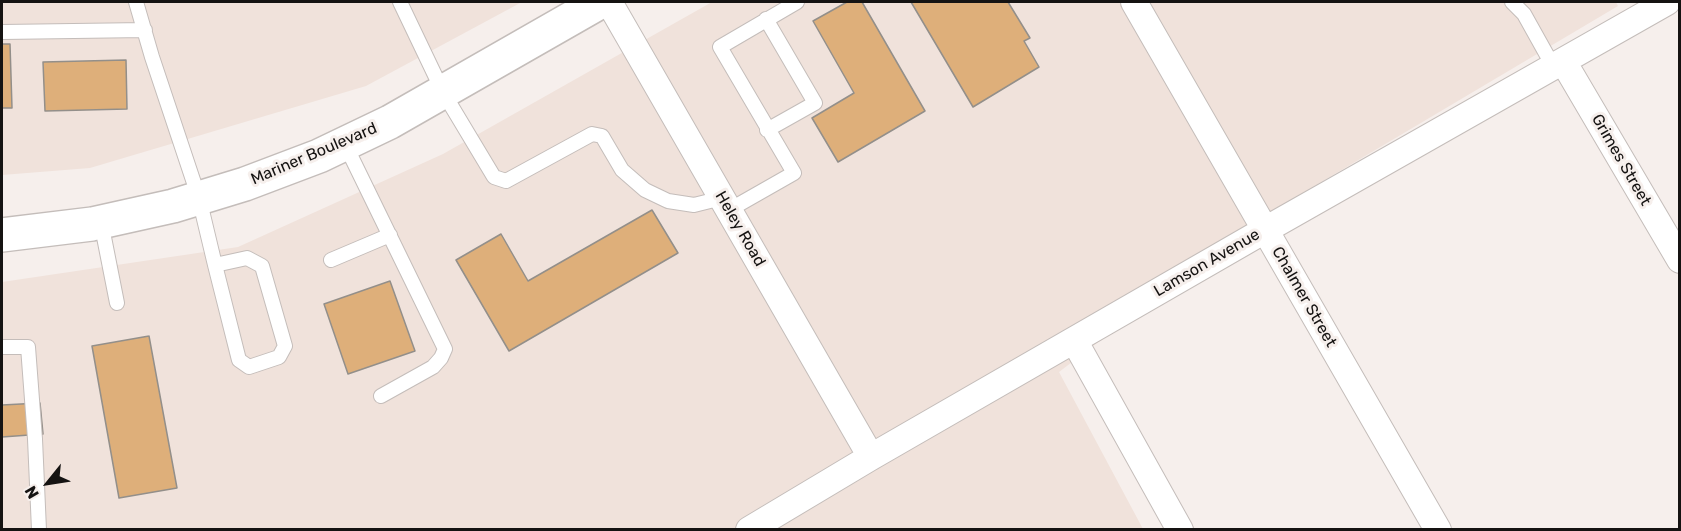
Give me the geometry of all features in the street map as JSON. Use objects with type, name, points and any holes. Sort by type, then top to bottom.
[{"type":"main road","name":"Mariner Boulevard","points":[[2,235],[101,222],[173,206],[245,184],[319,156],[390,122],[600,2]]},
{"type":"street","name":"Heley Road","points":[[609,2],[871,457]]},
{"type":"street","name":"Chalmer Street","points":[[1134,2],[1438,530]]},
{"type":"street","name":"Lamson Avenue","points":[[749,530],[871,457],[1661,3]]},
{"type":"street","name":"Grimes Street","points":[[1558,64],[1680,260]]},
{"type":"street","points":[[1074,340],[1180,530]]},
{"type":"lane","points":[[136,2],[199,198],[215,265],[239,360],[249,367],[279,357],[285,346],[262,266],[247,258],[215,265]]},
{"type":"lane","points":[[403,2],[443,92],[494,177],[506,181],[592,134],[602,136],[622,170],[645,190],[668,201],[694,206],[725,204],[794,173],[720,47],[797,2]]},
{"type":"lane","points":[[1512,2],[1524,14],[1558,64]]},
{"type":"lane","points":[[766,19],[815,103],[767,130]]},
{"type":"lane","points":[[2,32],[145,30]]},
{"type":"lane","points":[[345,144],[445,349],[433,367],[381,396]]},
{"type":"lane","points":[[101,222],[117,303]]},
{"type":"lane","points":[[331,260],[390,235]]},
{"type":"lane","points":[[2,347],[28,347],[39,530]]},
{"type":"shaded area","points":[[2,2],[522,2],[366,86],[90,168],[2,175]]},
{"type":"shaded area","points":[[712,2],[1616,2],[1618,6],[1264,216],[1059,372],[1143,529],[2,529],[2,282],[238,247],[443,154]]},
{"type":"building","points":[[847,2],[862,2],[925,111],[838,162],[812,118],[854,93],[813,21]]},
{"type":"building","points":[[911,2],[1008,2],[1030,38],[1024,41],[1039,67],[973,107]]},
{"type":"building","points":[[2,44],[10,44],[12,108],[2,108]]},
{"type":"building","points":[[126,60],[127,109],[45,111],[43,62]]},
{"type":"building","points":[[652,210],[678,253],[509,351],[456,260],[501,234],[528,281]]},
{"type":"building","points":[[390,281],[415,351],[348,374],[324,304]]},
{"type":"building","points":[[149,336],[177,488],[119,498],[92,346]]},
{"type":"building","points":[[40,403],[43,434],[2,437],[2,405]]}]
